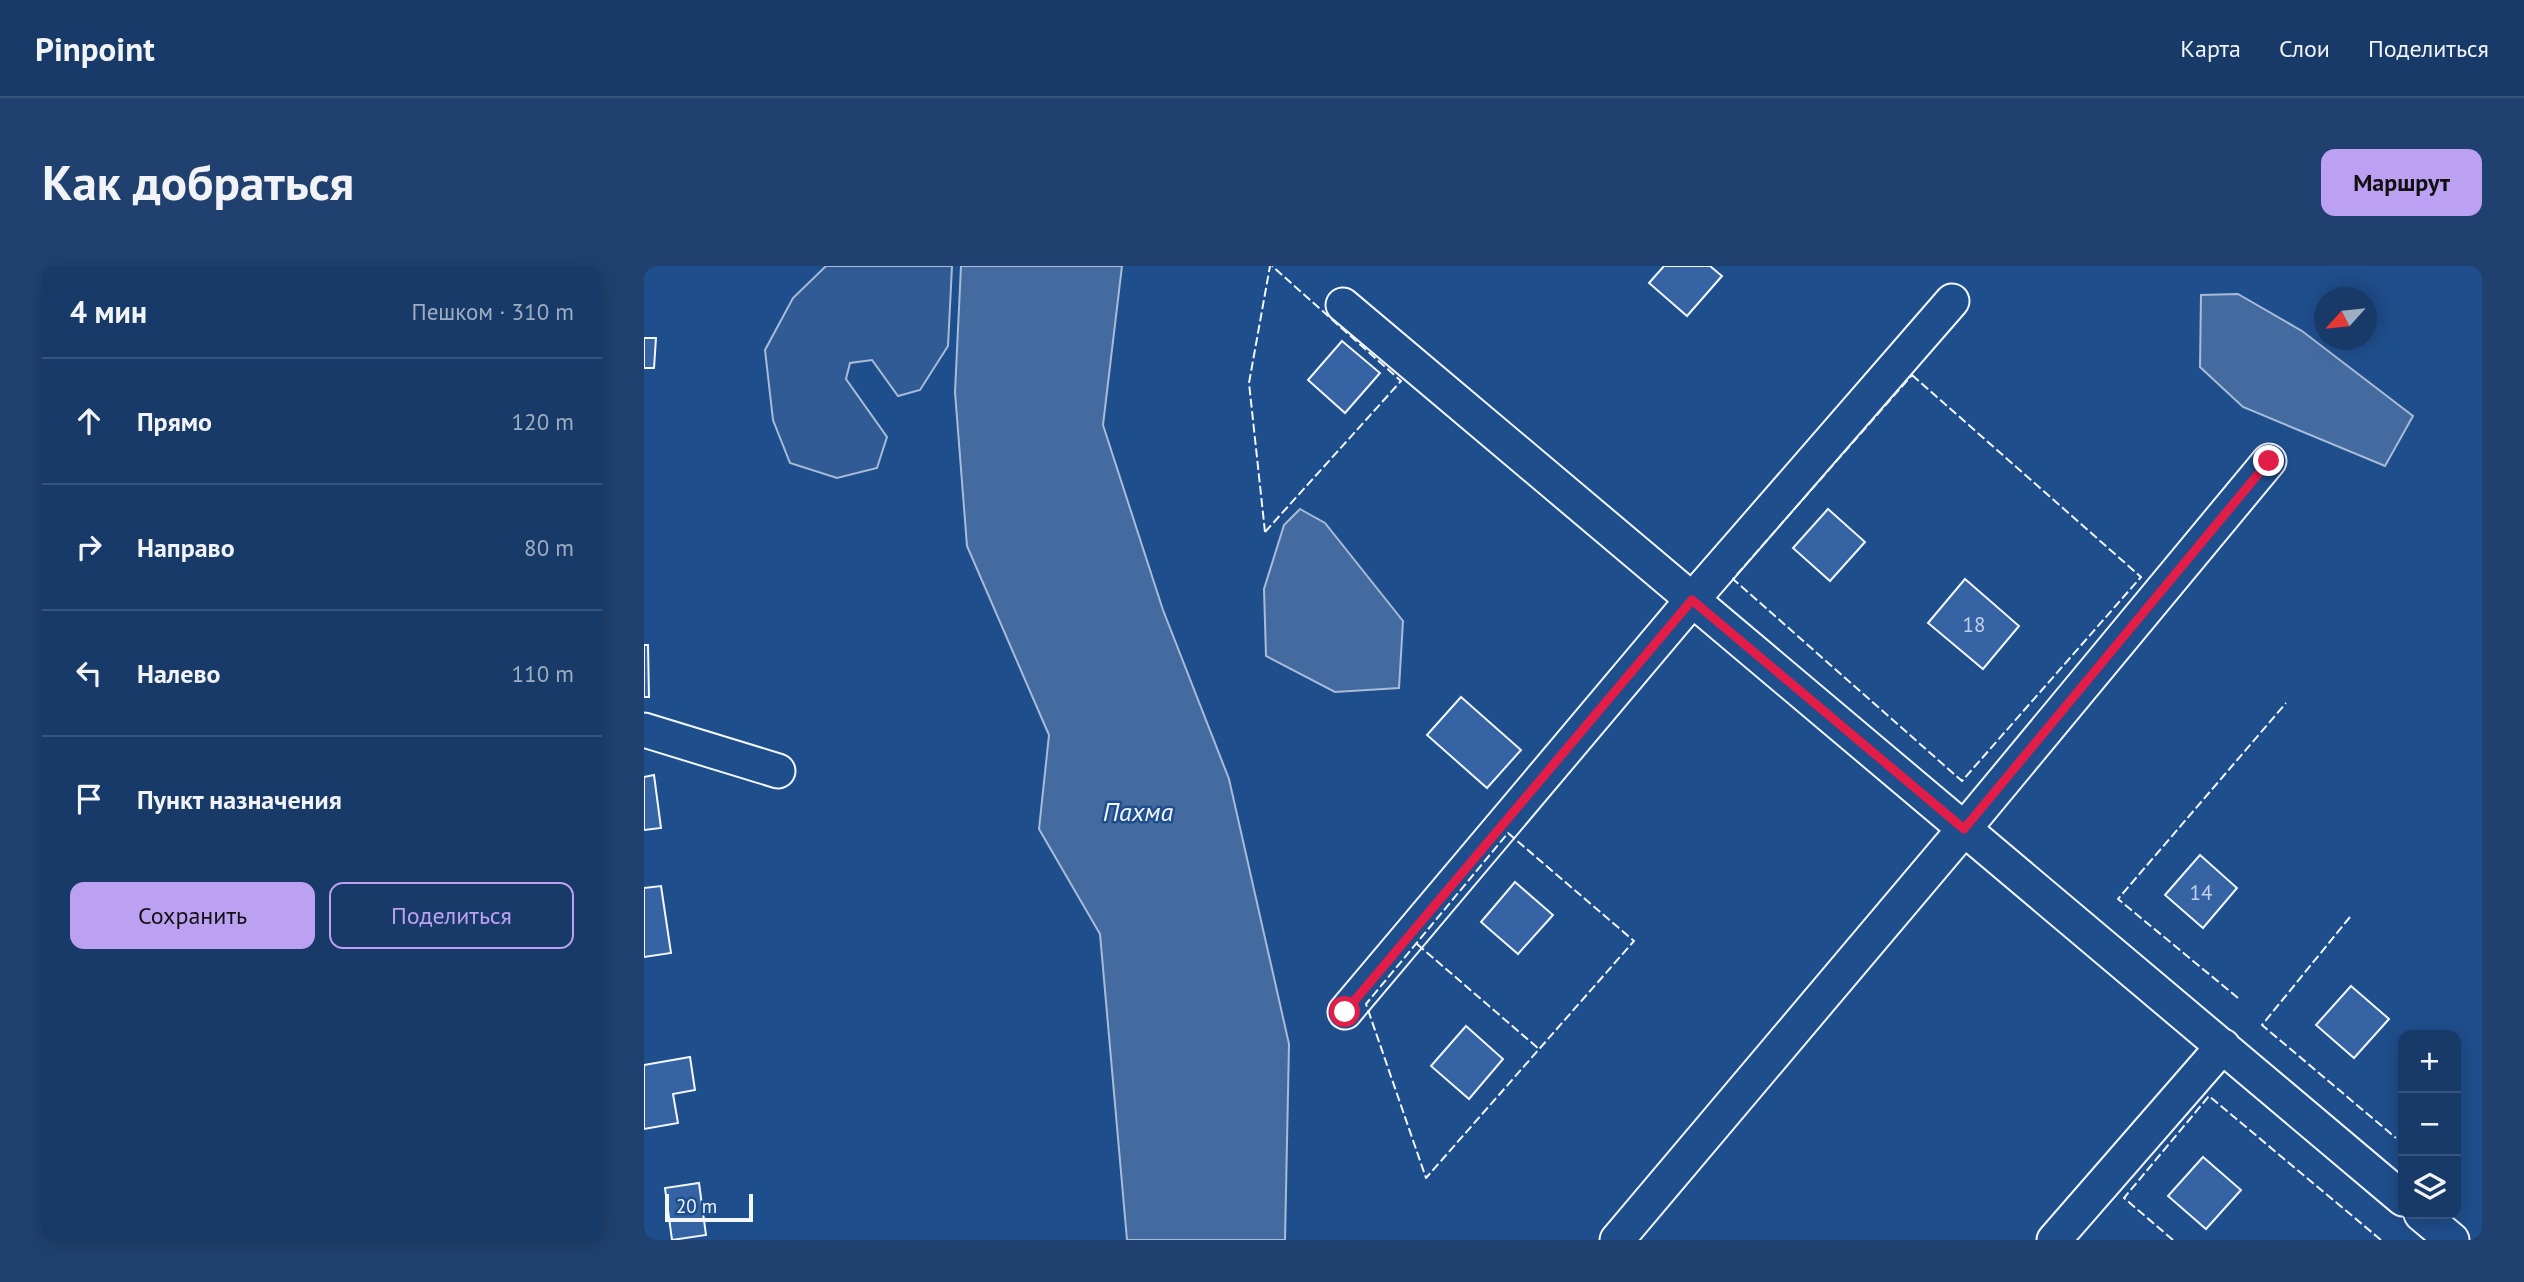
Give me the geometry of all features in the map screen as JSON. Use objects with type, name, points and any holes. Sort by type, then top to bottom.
[{"type":"street","points":[[1345,1012],[1692,600],[1952,301]]},
{"type":"street","points":[[1343,304],[2398,1195]]},
{"type":"street","points":[[1617,1240],[1964,829],[2269,461]]},
{"type":"street","points":[[644,730],[778,771]]},
{"type":"street","points":[[2054,1240],[2223,1046]]},
{"type":"street","points":[[2427,1219],[2452,1240]]},
{"type":"shaded area","points":[[826,266],[952,266],[948,346],[920,390],[898,396],[872,360],[850,363],[846,379],[887,437],[877,468],[837,478],[790,463],[773,420],[765,350],[793,298]]},
{"type":"water","name":"Пахма","points":[[961,266],[1122,266],[1103,425],[1163,610],[1229,779],[1289,1044],[1285,1240],[1127,1240],[1100,934],[1039,829],[1049,735],[967,546],[955,392]]},
{"type":"water","points":[[2238,294],[2302,331],[2314,340],[2314,350],[2327,350],[2413,416],[2385,466],[2243,407],[2200,367],[2201,295]]},
{"type":"water","points":[[1300,509],[1325,523],[1403,621],[1399,688],[1335,692],[1266,656],[1264,589],[1284,525]]},
{"type":"building","points":[[1664,266],[1710,266],[1722,276],[1687,316],[1649,283]]},
{"type":"building","points":[[644,338],[656,338],[654,368],[644,368]]},
{"type":"building","points":[[1342,341],[1380,373],[1345,413],[1308,380]]},
{"type":"building","points":[[1828,509],[1865,542],[1830,581],[1793,548]]},
{"type":"building","points":[[1965,579],[2019,626],[1983,669],[1928,623]]},
{"type":"building","points":[[644,645],[648,645],[649,697],[644,697]]},
{"type":"building","points":[[1461,697],[1521,750],[1487,788],[1427,735]]},
{"type":"building","points":[[654,775],[661,828],[644,830],[644,777]]},
{"type":"building","points":[[2200,855],[2237,888],[2203,928],[2165,895]]},
{"type":"building","points":[[1515,882],[1553,915],[1518,954],[1481,922]]},
{"type":"building","points":[[661,886],[671,953],[644,957],[644,888]]},
{"type":"building","points":[[2351,986],[2389,1019],[2354,1058],[2316,1025]]},
{"type":"building","points":[[1466,1026],[1503,1059],[1469,1099],[1431,1066]]},
{"type":"building","points":[[690,1057],[695,1090],[673,1094],[678,1123],[644,1129],[644,1065]]},
{"type":"building","points":[[2203,1157],[2241,1190],[2206,1229],[2168,1196]]},
{"type":"building","points":[[699,1183],[706,1235],[672,1240],[665,1188]]},
{"type":"fence","points":[[1265,532],[1249,383],[1270,266]]},
{"type":"fence","points":[[1265,532],[1401,381],[1272,266]]},
{"type":"fence","points":[[1912,375],[2141,577],[1962,781],[1733,579],[1912,375]]},
{"type":"fence","points":[[2238,998],[2118,899],[2286,703]]},
{"type":"fence","points":[[1508,833],[1634,941],[1426,1178],[1366,1004],[1508,833]]},
{"type":"fence","points":[[2350,917],[2262,1025],[2396,1138]]},
{"type":"fence","points":[[1417,944],[1539,1049]]},
{"type":"fence","points":[[2173,1240],[2124,1198],[2209,1096],[2381,1240]]},
{"type":"route","points":[[1345,1012],[1692,600],[1964,829],[2269,461]]}]
